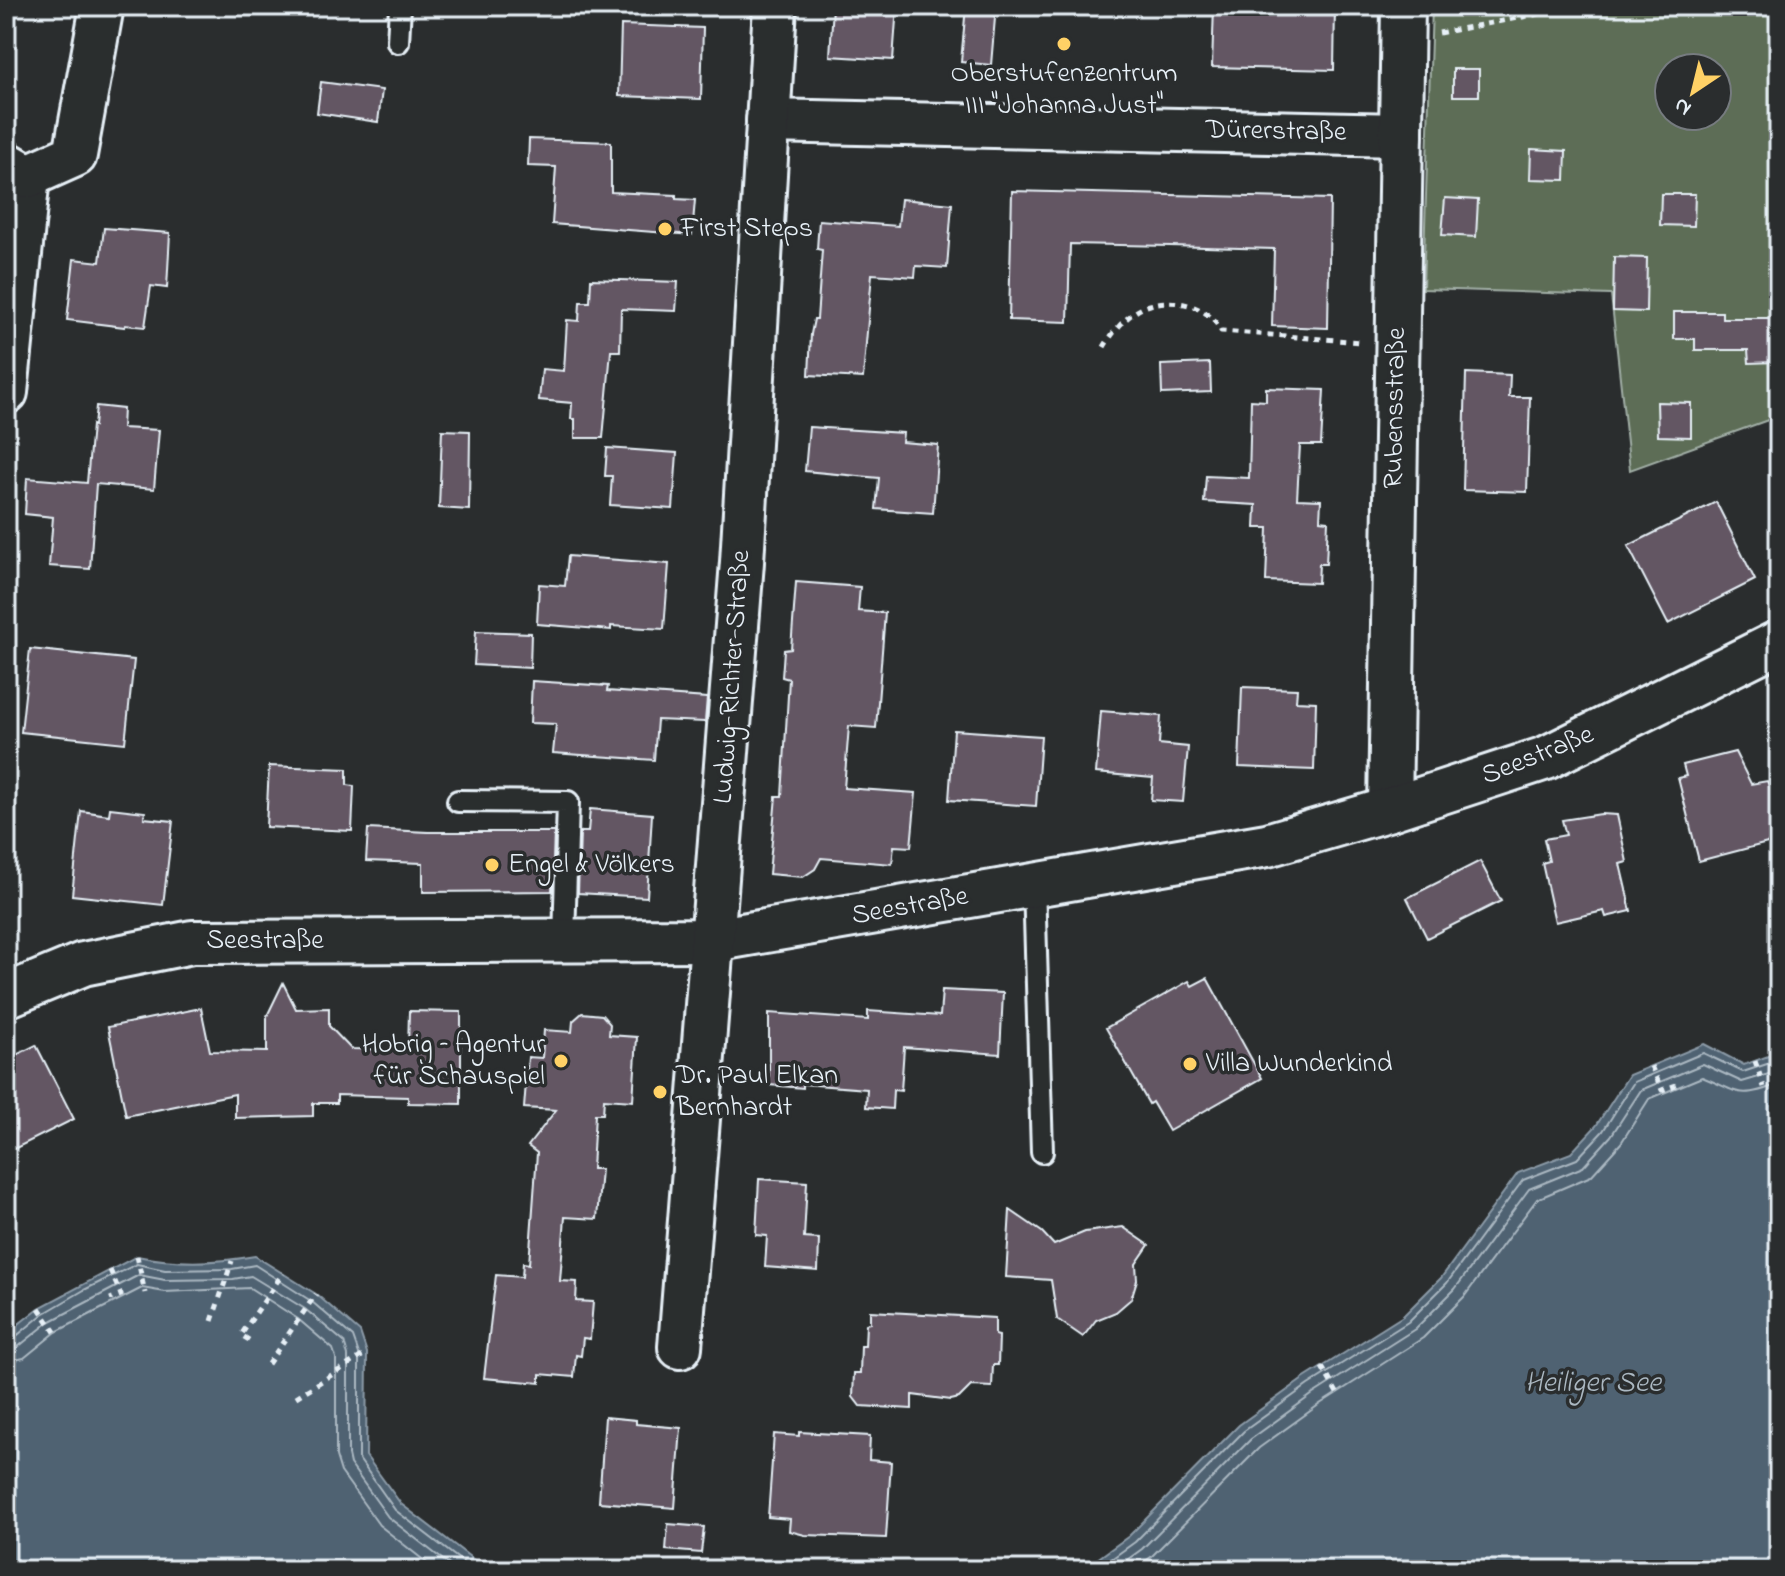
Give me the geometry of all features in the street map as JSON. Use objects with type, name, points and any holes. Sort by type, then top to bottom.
[{"type":"street","points":[[6,392],[17,169],[75,155],[102,6]]},
{"type":"street","name":"Ludwig-Richter-Straße","points":[[680,1347],[742,562],[775,6]]},
{"type":"street","name":"Rubensstraße","points":[[1390,809],[1401,135],[1418,20]]},
{"type":"street","name":"Dürerstraße","points":[[768,121],[1401,135]]},
{"type":"street","name":"Seestraße","points":[[6,996],[83,964],[192,942],[713,940],[1267,845],[1546,758],[1779,642]]},
{"type":"lane","points":[[398,42],[400,6]]},
{"type":"lane","points":[[458,801],[568,802],[564,940]]},
{"type":"lane","points":[[1034,884],[1042,1152]]},
{"type":"path","points":[[1418,20],[1580,6]]},
{"type":"path","points":[[1104,347],[1112,333],[1133,315],[1149,305],[1171,302],[1203,311],[1221,331],[1398,345]]},
{"type":"path","points":[[1755,1061],[1764,1087]]},
{"type":"path","points":[[1651,1066],[1662,1090],[1676,1085]]},
{"type":"path","points":[[137,1256],[145,1293]]},
{"type":"path","points":[[212,1321],[232,1261]]},
{"type":"path","points":[[110,1270],[121,1295],[110,1299]]},
{"type":"path","points":[[249,1340],[241,1335],[283,1273]]},
{"type":"path","points":[[268,1364],[316,1294]]},
{"type":"path","points":[[39,1308],[55,1332]]},
{"type":"path","points":[[296,1397],[367,1353]]},
{"type":"path","points":[[1322,1367],[1340,1398]]},
{"type":"path","points":[[465,1570],[472,1560]]},
{"type":"green space","points":[[1432,6],[1779,6],[1779,416],[1630,470],[1611,295],[1423,289]]},
{"type":"water","name":"Heiliger See","points":[[1704,1044],[1744,1065],[1779,1052],[1779,1570],[1082,1570],[1129,1536],[1239,1425],[1303,1379],[1403,1316],[1441,1278],[1518,1173],[1571,1153],[1596,1126],[1629,1075]]},
{"type":"water","points":[[137,1256],[196,1262],[255,1256],[316,1294],[360,1332],[367,1353],[366,1456],[401,1504],[487,1570],[6,1570],[6,1334],[39,1308]]},
{"type":"building","points":[[833,6],[897,6],[893,60],[830,56]]},
{"type":"building","points":[[966,6],[996,6],[991,65],[961,62]]},
{"type":"building","points":[[1214,6],[1335,6],[1334,70],[1212,67]]},
{"type":"building","points":[[621,25],[703,28],[701,99],[619,96]]},
{"type":"building","points":[[1453,69],[1479,69],[1479,96],[1453,96]]},
{"type":"building","points":[[321,82],[382,90],[378,122],[317,113]]},
{"type":"building","points":[[529,139],[611,142],[611,192],[676,195],[676,199],[695,200],[692,235],[552,224],[556,167],[528,166]]},
{"type":"building","points":[[1531,149],[1566,151],[1565,180],[1530,179]]},
{"type":"building","points":[[1012,191],[1330,199],[1328,328],[1272,326],[1274,249],[1170,246],[1070,244],[1068,322],[1009,320]]},
{"type":"building","points":[[1661,194],[1695,194],[1694,226],[1660,225]]},
{"type":"building","points":[[1445,198],[1478,200],[1476,237],[1442,235]]},
{"type":"building","points":[[901,199],[952,204],[947,268],[916,266],[915,277],[872,274],[863,378],[809,375],[822,250],[817,249],[819,220],[898,226]]},
{"type":"building","points":[[104,228],[170,233],[167,288],[151,286],[145,327],[67,320],[74,259],[100,262]]},
{"type":"building","points":[[1614,257],[1647,258],[1646,312],[1613,311]]},
{"type":"building","points":[[591,279],[678,282],[676,311],[621,309],[620,351],[611,351],[603,438],[575,438],[572,403],[539,400],[542,369],[564,371],[567,320],[579,321],[580,302],[590,302]]},
{"type":"building","points":[[1674,312],[1722,312],[1722,318],[1775,318],[1775,362],[1749,363],[1748,350],[1695,350],[1695,339],[1674,339]]},
{"type":"building","points":[[1210,363],[1211,392],[1162,394],[1161,365]]},
{"type":"building","points":[[1466,373],[1510,375],[1509,397],[1530,397],[1527,492],[1463,490]]},
{"type":"building","points":[[1266,388],[1324,390],[1321,445],[1300,445],[1297,499],[1321,500],[1320,520],[1328,521],[1326,564],[1319,564],[1318,583],[1266,581],[1268,528],[1255,528],[1256,505],[1204,502],[1206,476],[1249,478],[1251,400],[1266,401]]},
{"type":"building","points":[[1657,402],[1691,403],[1691,437],[1658,436]]},
{"type":"building","points":[[96,406],[123,409],[122,428],[159,430],[154,489],[96,484],[90,569],[49,566],[53,517],[25,514],[27,478],[87,483]]},
{"type":"building","points":[[809,427],[903,433],[902,442],[938,445],[933,513],[876,509],[879,478],[805,471]]},
{"type":"building","points":[[442,430],[470,431],[469,510],[439,508]]},
{"type":"building","points":[[607,448],[677,453],[673,509],[610,505],[612,476],[605,476]]},
{"type":"building","points":[[1716,502],[1755,580],[1668,624],[1628,546]]},
{"type":"building","points":[[568,556],[669,564],[664,629],[611,626],[611,630],[537,624],[539,584],[565,586]]},
{"type":"building","points":[[796,582],[860,587],[858,611],[885,613],[876,728],[849,726],[844,788],[916,793],[911,847],[894,846],[892,864],[821,858],[815,869],[803,877],[769,874],[776,796],[782,796],[789,679],[782,677],[784,650],[791,649]]},
{"type":"building","points":[[476,631],[531,633],[530,668],[474,665]]},
{"type":"building","points":[[30,649],[134,660],[125,743],[21,732]]},
{"type":"building","points":[[532,681],[608,686],[607,691],[707,698],[705,722],[657,720],[654,760],[553,753],[556,724],[530,723]]},
{"type":"building","points":[[1242,687],[1297,689],[1296,701],[1316,702],[1314,770],[1239,767]]},
{"type":"building","points":[[1101,711],[1161,716],[1159,744],[1188,747],[1183,802],[1151,800],[1153,778],[1096,773]]},
{"type":"building","points":[[954,730],[1041,736],[1036,806],[949,800]]},
{"type":"building","points":[[1735,752],[1751,784],[1767,781],[1773,793],[1779,793],[1779,840],[1699,861],[1678,778],[1686,776],[1683,765]]},
{"type":"building","points":[[269,766],[347,769],[347,785],[354,786],[352,831],[266,827]]},
{"type":"building","points":[[110,808],[145,812],[144,818],[173,821],[163,905],[72,895],[81,811],[109,815]]},
{"type":"building","points":[[590,809],[652,814],[647,897],[578,893],[580,832],[588,832]]},
{"type":"building","points":[[1601,814],[1617,815],[1627,862],[1620,864],[1631,911],[1606,917],[1604,911],[1555,922],[1542,863],[1549,861],[1544,839],[1566,835],[1562,820]]},
{"type":"building","points":[[368,829],[554,832],[552,891],[423,892],[423,863],[366,861]]},
{"type":"building","points":[[1480,861],[1501,901],[1427,938],[1407,898]]},
{"type":"building","name":"Villa Wunderkind","points":[[1207,978],[1262,1078],[1169,1131],[1152,1102],[1149,1104],[1106,1028],[1189,981],[1192,986]]},
{"type":"building","points":[[283,983],[296,1009],[329,1008],[329,1026],[351,1049],[408,1050],[409,1011],[461,1012],[461,1104],[408,1103],[408,1097],[337,1095],[337,1103],[313,1103],[313,1116],[235,1118],[235,1094],[126,1116],[108,1027],[201,1008],[210,1051],[267,1052],[267,1016]]},
{"type":"building","points":[[942,990],[1003,993],[1000,1054],[904,1047],[901,1091],[893,1090],[892,1109],[866,1107],[867,1089],[769,1085],[769,1013],[868,1020],[868,1011],[940,1016]]},
{"type":"building","points":[[582,1013],[602,1015],[610,1024],[609,1035],[637,1037],[633,1101],[604,1099],[603,1114],[595,1114],[592,1169],[601,1169],[597,1219],[565,1217],[560,1281],[577,1282],[576,1301],[593,1302],[590,1339],[583,1338],[581,1356],[576,1355],[574,1377],[540,1374],[540,1383],[484,1378],[496,1275],[522,1277],[523,1263],[529,1264],[537,1153],[528,1146],[556,1110],[524,1108],[528,1057],[542,1058],[544,1030],[572,1032],[573,1021]]},
{"type":"building","points":[[36,1045],[74,1119],[6,1153],[6,1060]]},
{"type":"building","points":[[759,1179],[807,1182],[804,1238],[819,1239],[818,1271],[765,1267],[767,1236],[756,1235]]},
{"type":"building","points":[[1010,1210],[1042,1232],[1054,1245],[1085,1232],[1123,1227],[1149,1245],[1136,1264],[1137,1280],[1131,1299],[1116,1312],[1096,1320],[1083,1337],[1057,1319],[1051,1280],[1006,1277]]},
{"type":"building","points":[[870,1311],[995,1318],[995,1335],[999,1336],[998,1365],[993,1365],[992,1387],[971,1386],[959,1398],[951,1400],[912,1395],[912,1409],[860,1406],[853,1397],[854,1373],[860,1373],[861,1346],[865,1346]]},
{"type":"building","points":[[605,1417],[636,1420],[636,1424],[681,1428],[675,1508],[599,1502]]},
{"type":"building","points":[[799,1432],[870,1436],[869,1460],[891,1462],[886,1538],[805,1535],[789,1531],[790,1519],[768,1517],[774,1434],[799,1436]]},
{"type":"building","points":[[668,1524],[704,1527],[701,1553],[666,1550]]},
{"type":"place","name":"Oberstufenzentrum III \"Johanna Just\"","points":[[1064,44]]},
{"type":"place","name":"First Steps","points":[[665,229]]},
{"type":"place","name":"Engel & Völkers","points":[[492,865]]},
{"type":"place","name":"Hobrig – Agentur für Schauspiel","points":[[561,1061]]},
{"type":"place","name":"Villa Wunderkind","points":[[1190,1064]]},
{"type":"place","name":"Dr. Paul Elkan Bernhardt","points":[[660,1092]]}]
